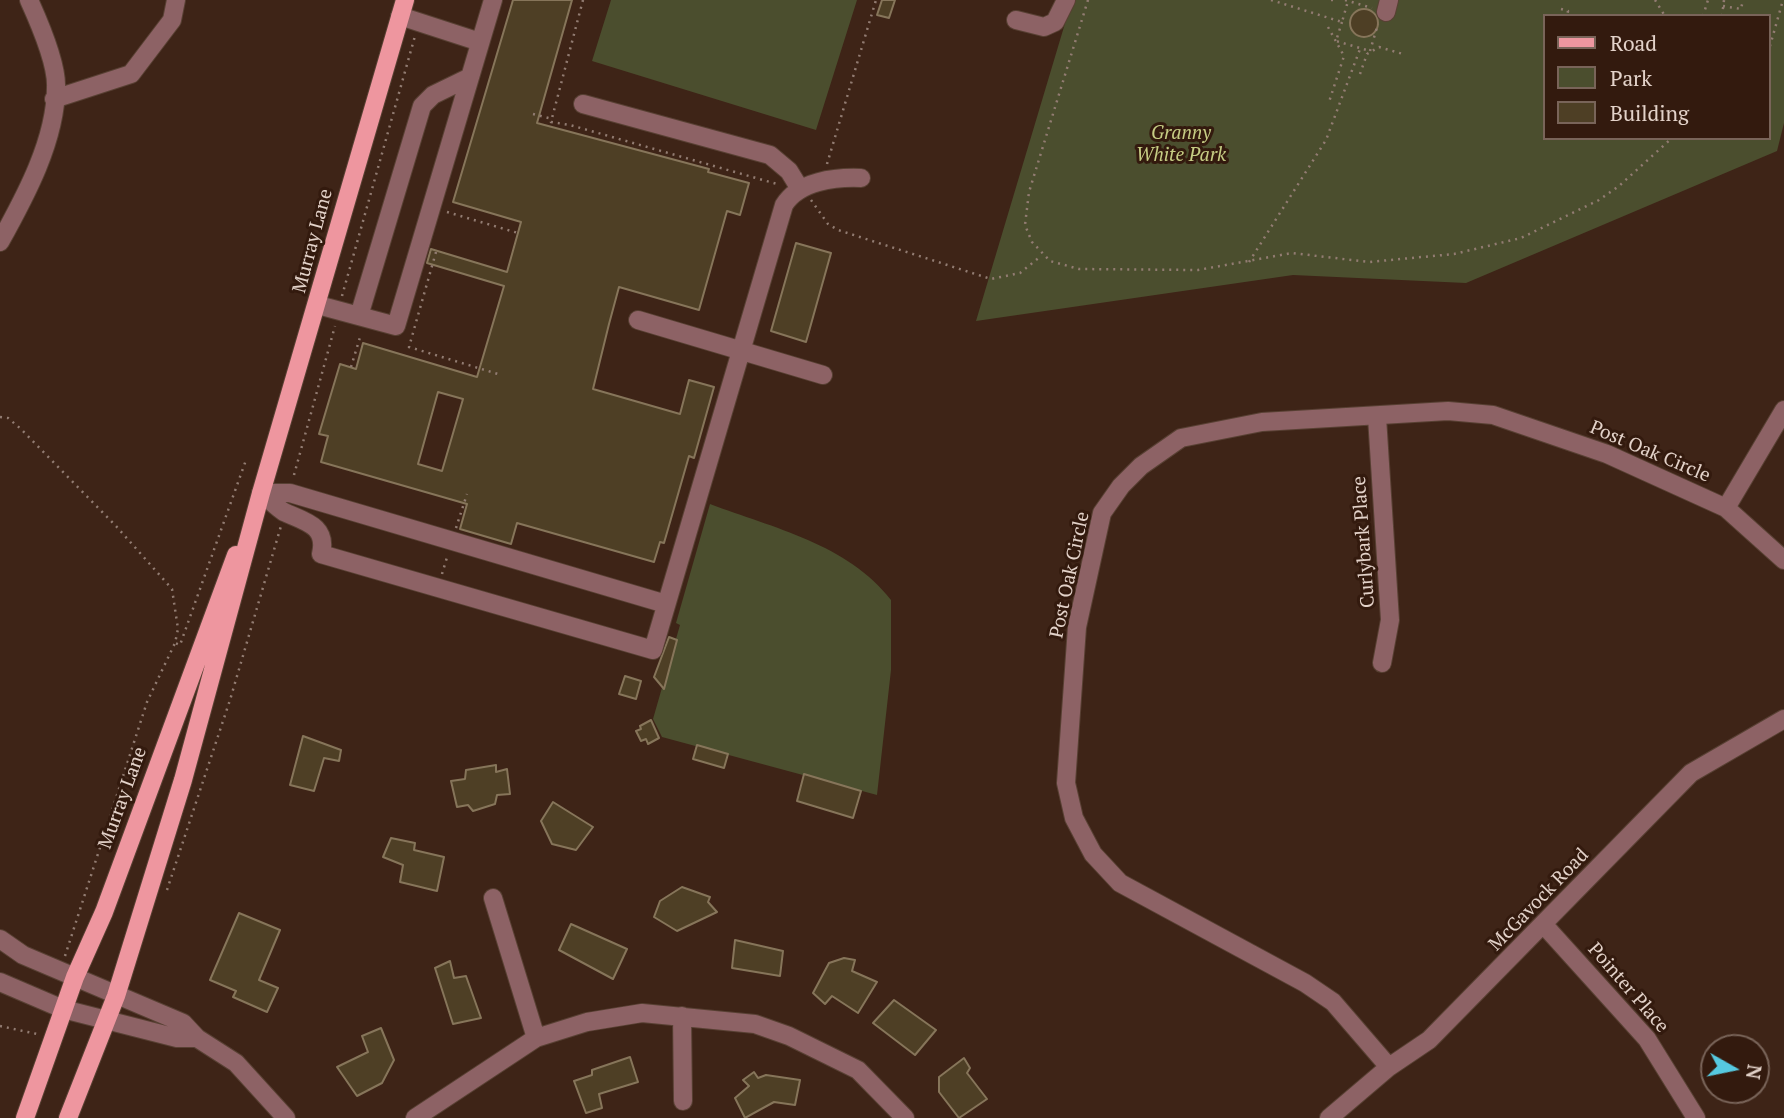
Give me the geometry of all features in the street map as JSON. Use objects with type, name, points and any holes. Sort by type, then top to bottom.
[{"type":"main road","name":"Murray Lane","points":[[68,1118],[116,996],[208,697],[261,493],[318,305],[380,76],[402,8]]},
{"type":"main road","name":"Murray Lane","points":[[25,1118],[68,974],[104,912],[196,657],[261,493]]},
{"type":"street","points":[[0,242],[35,176],[57,86],[40,24],[29,0]]},
{"type":"street","points":[[54,99],[131,74],[172,20],[176,0]]},
{"type":"street","points":[[318,305],[339,311],[361,324],[396,326],[493,0]]},
{"type":"street","points":[[1016,20],[1044,27],[1055,22],[1066,0]]},
{"type":"street","points":[[402,8],[419,23],[480,42]]},
{"type":"street","points":[[361,324],[422,106],[433,96],[470,77]]},
{"type":"street","points":[[583,104],[770,155],[789,171],[805,193]]},
{"type":"street","points":[[261,493],[285,512],[314,525],[322,539],[321,554],[653,650],[782,209],[791,195],[805,193],[835,179],[861,178]]},
{"type":"street","points":[[638,320],[823,375]]},
{"type":"street","points":[[1726,508],[1784,410]]},
{"type":"street","name":"Post Oak Circle","points":[[1390,1067],[1333,1002],[1306,983],[1120,883],[1093,853],[1073,818],[1066,783],[1077,627],[1102,513],[1121,486],[1141,466],[1181,438],[1262,422],[1448,411],[1493,415],[1607,454],[1726,508],[1784,560]]},
{"type":"street","name":"Curlybark Place","points":[[1377,417],[1390,620],[1382,663]]},
{"type":"street","points":[[261,493],[290,493],[667,604]]},
{"type":"street","name":"McGavock Road","points":[[1329,1118],[1390,1067],[1429,1040],[1691,773],[1784,719]]},
{"type":"street","points":[[493,898],[536,1038]]},
{"type":"street","name":"Pointer Place","points":[[1544,925],[1647,1039],[1696,1118]]},
{"type":"street","points":[[0,939],[23,955],[183,1023],[197,1038],[236,1063],[286,1118]]},
{"type":"street","points":[[0,982],[57,1006],[106,1020],[177,1038],[197,1038]]},
{"type":"street","points":[[415,1118],[536,1038],[587,1022],[642,1013],[755,1024],[825,1052],[858,1070],[905,1118]]},
{"type":"street","points":[[682,1016],[682,1101]]},
{"type":"path","points":[[824,174],[876,0]]},
{"type":"path","points":[[1088,0],[1029,192],[1025,225],[1042,255],[1050,261],[1079,269],[1198,270],[1299,253],[1369,262],[1487,248],[1521,238],[1599,200],[1619,186],[1670,140]]},
{"type":"path","points":[[1271,0],[1342,22]]},
{"type":"path","points":[[1331,0],[1337,0]]},
{"type":"path","points":[[1722,14],[1724,0]]},
{"type":"path","points":[[1723,6],[1741,9],[1743,0]]},
{"type":"path","points":[[1770,46],[1783,0]]},
{"type":"path","points":[[1336,41],[1346,1],[1386,7],[1360,74]]},
{"type":"path","points":[[1561,9],[1568,11],[1567,14]]},
{"type":"path","points":[[294,475],[419,23]]},
{"type":"path","points":[[1328,27],[1344,56],[1329,102]]},
{"type":"path","points":[[1336,41],[1370,51],[1379,47],[1403,54]]},
{"type":"path","points":[[1249,262],[1326,141],[1360,49]]},
{"type":"path","points":[[533,114],[552,119]]},
{"type":"path","points":[[805,193],[823,218],[838,230],[991,279],[1020,274],[1042,255]]},
{"type":"path","points":[[447,212],[518,233]]},
{"type":"path","points":[[410,345],[436,252]]},
{"type":"path","points":[[351,367],[361,324]]},
{"type":"path","points":[[398,341],[410,345],[409,347],[498,374]]},
{"type":"path","points":[[0,418],[13,421],[116,526],[172,589],[178,629],[175,643],[147,702],[69,934],[68,974]]},
{"type":"path","points":[[175,643],[180,645],[246,460]]},
{"type":"path","points":[[0,1026],[38,1034],[57,1006]]},
{"type":"green space","points":[[611,0],[857,0],[816,130],[592,61]]},
{"type":"green space","name":"Granny White Park","points":[[1072,0],[1784,0],[1784,123],[1777,151],[1466,283],[1293,275],[976,321]]},
{"type":"green space","points":[[710,504],[784,530],[831,551],[873,581],[891,600],[891,670],[877,795],[662,737],[653,719],[680,625],[676,623]]},
{"type":"building","points":[[513,0],[572,0],[537,123],[709,169],[708,172],[749,183],[740,215],[727,211],[699,310],[619,287],[609,324],[593,389],[680,414],[689,380],[714,387],[694,458],[689,456],[664,543],[660,542],[654,562],[517,523],[511,544],[460,529],[467,504],[321,462],[328,436],[319,434],[340,364],[356,369],[363,343],[477,377],[504,286],[427,263],[431,249],[507,272],[521,222],[453,202]],"holes":[[[438,392],[463,399],[442,471],[418,464]]]},
{"type":"building","points":[[882,0],[895,0],[889,18],[877,15]]},
{"type":"building","points":[[1364,9],[1374,13],[1378,23],[1374,33],[1364,37],[1354,33],[1350,23],[1354,13]]},
{"type":"building","points":[[796,243],[831,253],[806,342],[771,331]]},
{"type":"building","points":[[669,637],[677,640],[664,689],[654,677]]},
{"type":"building","points":[[625,676],[641,681],[636,699],[619,694]]},
{"type":"building","points":[[651,720],[659,738],[648,744],[646,739],[641,741],[636,731]]},
{"type":"building","points":[[303,736],[341,750],[339,761],[324,758],[314,791],[290,785]]},
{"type":"building","points":[[697,745],[728,754],[724,768],[693,759]]},
{"type":"building","points":[[496,765],[496,772],[507,769],[510,794],[497,795],[495,804],[473,811],[468,805],[457,807],[451,781],[465,779],[466,770]]},
{"type":"building","points":[[804,774],[861,791],[853,818],[797,801]]},
{"type":"building","points":[[553,802],[593,827],[576,850],[552,844],[541,821]]},
{"type":"building","points":[[391,838],[415,843],[414,850],[444,857],[437,891],[400,882],[403,865],[383,857]]},
{"type":"building","points":[[682,887],[710,897],[708,902],[717,912],[677,931],[654,917],[660,901]]},
{"type":"building","points":[[239,913],[280,930],[259,980],[278,988],[267,1012],[233,997],[236,991],[210,980]]},
{"type":"building","points":[[571,924],[627,949],[613,979],[559,950]]},
{"type":"building","points":[[735,940],[783,951],[780,976],[732,968]]},
{"type":"building","points":[[844,958],[855,960],[852,971],[877,982],[858,1013],[832,996],[825,1004],[813,993],[829,963]]},
{"type":"building","points":[[450,961],[454,978],[466,976],[481,1018],[453,1024],[435,968]]},
{"type":"building","points":[[894,1000],[936,1030],[915,1055],[873,1023]]},
{"type":"building","points":[[381,1028],[394,1060],[382,1083],[357,1096],[337,1067],[368,1052],[362,1036]]},
{"type":"building","points":[[630,1057],[638,1082],[599,1094],[602,1108],[586,1113],[574,1081],[592,1075],[592,1070]]},
{"type":"building","points":[[964,1058],[970,1068],[967,1073],[987,1099],[959,1118],[939,1092],[939,1077]]},
{"type":"building","points":[[754,1072],[758,1078],[766,1075],[800,1080],[795,1105],[774,1102],[745,1118],[735,1098],[749,1086],[743,1080]]}]
